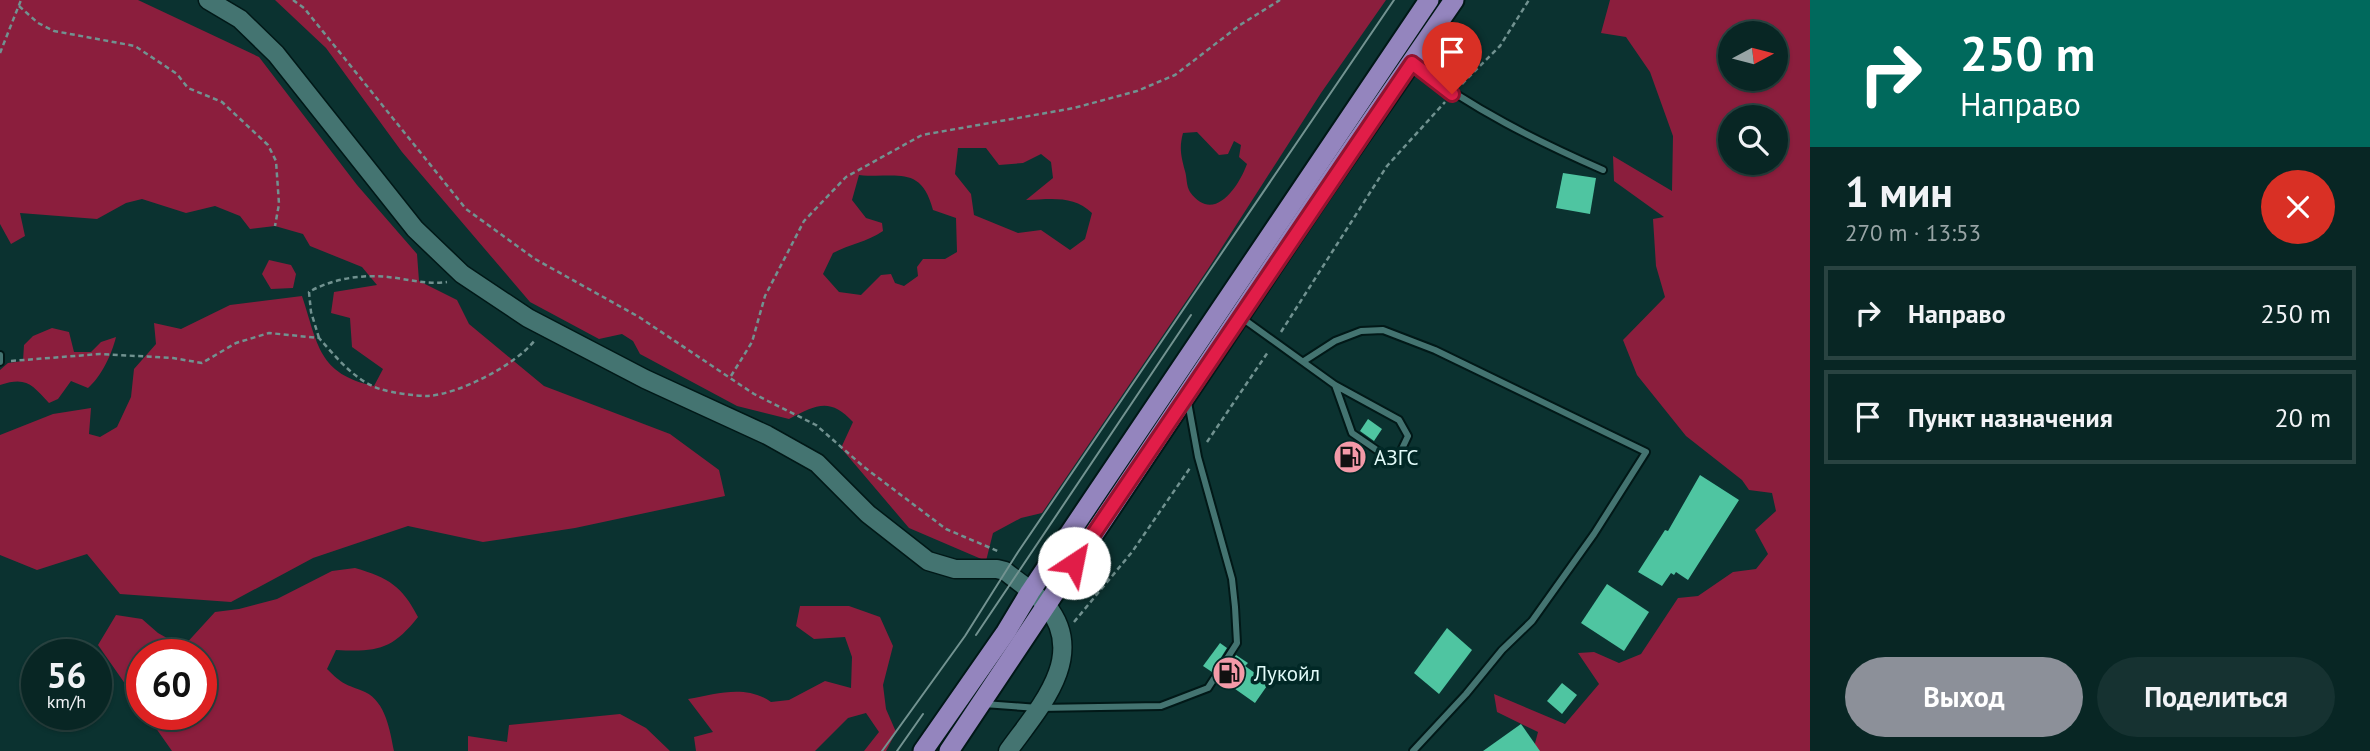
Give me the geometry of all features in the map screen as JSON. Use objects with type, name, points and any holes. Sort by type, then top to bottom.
[{"type":"main road","points":[[923,751],[1006,632],[1030,592],[1429,0]]},
{"type":"main road","points":[[949,751],[1454,0]]},
{"type":"street","points":[[208,0],[240,19],[276,54],[415,229],[462,274],[544,327],[645,379],[767,435],[817,463],[868,514],[928,561],[955,569],[1005,571],[1046,605],[1060,629],[1063,663],[1058,679],[1008,751]]},
{"type":"lane","points":[[1412,63],[1452,94],[1525,136],[1603,170]]},
{"type":"lane","points":[[1241,317],[1335,385],[1399,420],[1408,436],[1400,453],[1384,455],[1352,433],[1335,385]]},
{"type":"lane","points":[[1304,361],[1335,341],[1362,331],[1383,330],[1435,350],[1646,452],[1594,534],[1532,621],[1502,650],[1413,751]]},
{"type":"lane","points":[[982,704],[1038,708],[1161,706],[1208,688],[1237,643],[1232,579],[1198,457],[1187,397]]},
{"type":"path","points":[[0,53],[21,0]]},
{"type":"path","points":[[293,0],[304,8],[467,209],[535,259],[639,317],[754,394],[816,425],[864,467],[946,529],[1007,554]]},
{"type":"path","points":[[730,377],[752,342],[765,296],[804,220],[846,177],[922,135],[1074,108],[1137,91],[1175,75],[1240,25],[1280,0]]},
{"type":"path","points":[[1060,629],[1132,552],[1275,342],[1387,166],[1500,46],[1529,0]]},
{"type":"path","points":[[19,6],[38,23],[54,32],[135,46],[177,74],[188,88],[222,102],[268,145],[276,161],[279,204],[275,226]]},
{"type":"path","points":[[462,274],[450,282],[434,284],[386,276],[325,282],[309,292],[311,312],[319,338],[345,367],[379,389],[428,396],[465,387],[525,353],[544,327]]},
{"type":"path","points":[[0,360],[100,354],[173,358],[202,363],[236,343],[270,333],[319,338]]},
{"type":"shaded area","points":[[0,0],[138,0],[259,57],[357,185],[417,254],[419,281],[457,300],[469,324],[544,386],[670,434],[719,470],[725,496],[575,528],[483,542],[408,526],[313,558],[231,602],[120,594],[87,554],[37,570],[0,555],[0,435],[53,414],[91,408],[89,434],[100,437],[117,427],[131,397],[134,369],[156,344],[154,323],[181,329],[230,305],[302,296],[317,342],[331,365],[355,381],[374,386],[383,369],[352,347],[350,318],[331,313],[334,292],[377,285],[362,267],[310,246],[303,234],[275,226],[250,229],[240,216],[215,206],[186,213],[142,199],[126,203],[97,219],[20,213],[25,236],[11,244],[0,224]]},
{"type":"shaded area","points":[[275,0],[1386,0],[1321,93],[1208,269],[1042,513],[1021,518],[993,533],[986,561],[909,528],[841,448],[853,422],[837,409],[830,406],[815,407],[789,419],[737,406],[640,354],[633,341],[622,334],[599,339],[530,302],[402,152],[326,48]],"holes":[[[1197,132],[1219,155],[1228,154],[1234,141],[1241,145],[1239,157],[1247,164],[1232,191],[1224,199],[1208,205],[1190,192],[1181,152],[1183,133]],[[958,148],[986,148],[999,165],[1023,163],[1041,154],[1051,162],[1053,178],[1026,200],[1062,199],[1085,207],[1092,213],[1085,239],[1070,250],[1041,230],[1018,233],[974,215],[971,194],[955,174]],[[859,175],[896,176],[914,180],[928,195],[933,210],[956,218],[957,252],[945,259],[923,259],[917,267],[918,276],[904,286],[895,283],[891,274],[881,275],[861,295],[839,292],[823,274],[833,253],[883,231],[882,223],[866,218],[852,200]]]},
{"type":"shaded area","points":[[1610,0],[1810,0],[1810,751],[1533,751],[1538,732],[1497,712],[1494,694],[1565,724],[1599,684],[1578,653],[1594,652],[1619,663],[1641,654],[1678,598],[1698,596],[1733,572],[1756,569],[1768,554],[1755,530],[1776,511],[1772,493],[1749,490],[1742,480],[1686,436],[1637,375],[1623,340],[1665,297],[1656,266],[1653,219],[1664,217],[1614,181],[1613,156],[1672,191],[1673,136],[1650,72],[1626,37],[1601,33]]},
{"type":"shaded area","points":[[269,260],[291,265],[296,274],[293,288],[271,289],[262,274]]},
{"type":"shaded area","points":[[52,328],[69,332],[74,352],[91,352],[101,342],[116,337],[105,365],[93,383],[88,388],[71,381],[58,399],[49,403],[38,391],[23,382],[0,385],[0,370],[8,363],[23,361],[24,345],[33,336]]},
{"type":"shaded area","points":[[355,568],[386,580],[400,591],[418,617],[400,636],[383,647],[336,650],[327,669],[341,681],[365,692],[378,703],[386,718],[394,751],[172,751],[157,730],[217,730],[217,639],[190,639],[215,612],[277,599],[332,571]]},
{"type":"shaded area","points":[[800,606],[849,606],[880,617],[893,646],[883,685],[886,709],[896,732],[886,751],[864,751],[879,732],[866,713],[848,718],[815,751],[696,751],[694,737],[713,732],[688,699],[741,692],[761,696],[771,702],[789,700],[825,681],[851,688],[852,657],[845,637],[814,639],[796,626]]},
{"type":"shaded area","points":[[116,615],[142,619],[169,639],[126,639],[126,685],[112,665],[112,639],[102,639]]},
{"type":"shaded area","points":[[620,714],[646,728],[670,751],[468,751],[468,736],[507,742],[509,725]]},
{"type":"building","points":[[1563,173],[1596,178],[1590,214],[1556,208]]},
{"type":"building","points":[[1368,419],[1382,429],[1374,441],[1360,431]]},
{"type":"building","name":"АЗГС","points":[[1353,441],[1358,444],[1361,465],[1342,468],[1340,449],[1349,448]]},
{"type":"building","points":[[1700,475],[1739,500],[1688,580],[1676,572],[1674,575],[1671,573],[1662,586],[1638,572],[1665,530],[1668,531]]},
{"type":"building","points":[[1607,584],[1649,612],[1624,651],[1581,623]]},
{"type":"building","points":[[1447,628],[1472,650],[1439,694],[1414,673]]},
{"type":"building","points":[[1220,643],[1227,648],[1212,672],[1203,666]]},
{"type":"building","points":[[1236,655],[1248,663],[1245,666],[1269,683],[1255,703],[1221,679]]},
{"type":"building","points":[[1562,683],[1577,695],[1562,714],[1547,701]]},
{"type":"building","points":[[1521,724],[1540,751],[1483,751]]},
{"type":"tram line","points":[[882,751],[965,636],[1018,552],[1394,0]]},
{"type":"tram line","points":[[976,635],[1191,315]]},
{"type":"tram line","points":[[897,751],[923,714]]},
{"type":"place","name":"АЗГС","points":[[1350,457]]},
{"type":"place","name":"Лукойл","points":[[1229,673]]},
{"type":"route","points":[[1074,563],[1322,192],[1412,63],[1452,94]]}]
